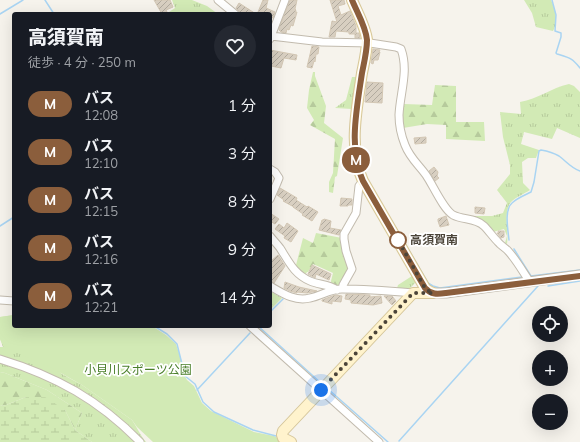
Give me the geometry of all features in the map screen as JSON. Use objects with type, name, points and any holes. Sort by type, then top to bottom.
[{"type":"main road","points":[[352,0],[363,24],[367,43],[357,108],[355,135],[356,161],[359,172],[425,288],[433,293]]},
{"type":"main road","points":[[291,442],[284,439],[282,433],[413,293],[433,293]]},
{"type":"street","points":[[218,0],[233,12]]},
{"type":"street","points":[[272,34],[285,0]]},
{"type":"street","points":[[272,37],[322,42],[367,43],[401,49],[404,59],[404,69],[399,114],[400,125],[401,135],[411,158],[425,173],[445,207],[459,218],[477,222],[484,226],[498,242],[510,252],[530,282]]},
{"type":"street","points":[[272,170],[279,178],[272,194]]},
{"type":"street","points":[[272,287],[285,295],[296,299],[310,298],[340,289],[351,273],[352,269],[344,245],[344,234],[356,213],[359,186],[363,181]]},
{"type":"street","points":[[272,238],[291,267],[297,273],[310,281],[340,289],[413,293]]},
{"type":"street","points":[[433,293],[446,293],[580,276]]},
{"type":"street","points":[[0,300],[12,301]]},
{"type":"street","points":[[252,328],[324,387],[379,442]]},
{"type":"street","points":[[0,359],[42,374],[84,396],[127,428],[140,442]]},
{"type":"green space","points":[[172,0],[192,0],[207,6],[215,12],[169,12],[175,8]]},
{"type":"green space","points":[[524,0],[551,0],[556,19],[553,31],[536,27],[532,13]]},
{"type":"green space","points":[[313,72],[315,72],[315,76],[326,106],[324,123],[343,138],[333,193],[329,192],[329,182],[333,173],[335,139],[310,125],[314,120],[307,108]]},
{"type":"green space","points":[[352,77],[357,77],[352,109],[335,108],[346,100]]},
{"type":"green space","points":[[569,84],[574,86],[580,92],[580,138],[557,128],[552,139],[524,132],[521,144],[539,150],[536,158],[528,158],[522,162],[523,183],[530,190],[513,200],[509,206],[507,211],[507,236],[504,229],[493,232],[473,219],[473,216],[492,216],[503,213],[507,203],[497,190],[510,174],[510,165],[503,137],[500,112],[521,114],[520,102]]},
{"type":"green space","points":[[435,85],[456,86],[456,122],[484,122],[485,141],[446,139],[446,125],[427,124],[403,128],[401,120],[404,104],[432,105]]},
{"type":"green space","points":[[316,233],[342,238],[349,267],[348,274],[340,286],[331,283],[333,273],[313,264],[305,275],[295,269],[303,238],[313,243]]},
{"type":"green space","points":[[412,276],[416,282],[409,289],[397,288],[398,285]]},
{"type":"green space","points":[[272,292],[282,298],[272,308]]},
{"type":"green space","points":[[12,315],[12,328],[16,328],[62,374],[82,385],[132,420],[146,442],[144,442],[103,405],[78,388],[45,372],[0,356],[0,347],[3,347],[0,339],[0,317]]},
{"type":"green space","name":"小貝川スポーツ公園","points":[[12,315],[12,328],[155,328],[176,344],[181,359],[183,373],[187,380],[194,386],[202,403],[211,411],[254,432],[274,436],[285,442],[153,442],[137,427],[132,420],[82,385],[52,368],[4,347],[0,339],[0,317]]},
{"type":"green space","points":[[0,362],[32,372],[71,393],[109,417],[137,442],[92,442],[75,430],[82,413],[47,390],[0,372]]},
{"type":"green space","points":[[0,372],[47,390],[82,413],[75,430],[65,410],[26,397],[0,406]]},
{"type":"green space","points":[[26,397],[45,397],[65,410],[75,430],[92,442],[0,442],[0,406]]},
{"type":"building","points":[[154,0],[170,0],[173,7],[166,10],[167,12],[161,12]]},
{"type":"building","points":[[263,0],[268,0],[266,8],[275,12],[273,18],[272,12],[258,12]]},
{"type":"building","points":[[290,0],[297,0],[295,12],[297,12],[293,26],[291,25],[289,30],[287,29],[286,33],[281,32],[279,28]]},
{"type":"building","points":[[330,0],[344,0],[345,4],[338,6],[341,15],[350,11],[356,26],[356,33],[359,33],[360,38],[355,38],[355,34],[349,34],[349,32],[336,31],[335,37],[329,37],[332,21],[337,22]]},
{"type":"building","points":[[239,3],[253,12],[240,12],[236,8]]},
{"type":"building","points":[[312,46],[319,47],[318,54],[316,54],[315,62],[314,61],[312,68],[307,67]]},
{"type":"building","points":[[373,49],[380,50],[380,52],[378,60],[374,60],[373,64],[371,63]]},
{"type":"building","points":[[272,50],[297,55],[296,60],[284,58],[281,68],[272,66]]},
{"type":"building","points":[[367,82],[383,83],[382,103],[365,102]]},
{"type":"building","points":[[426,137],[426,143],[415,144],[414,138]]},
{"type":"building","points":[[434,167],[438,172],[437,176],[439,178],[435,181],[429,171]]},
{"type":"building","points":[[280,188],[297,198],[296,200],[307,207],[308,206],[318,212],[312,221],[302,215],[303,214],[294,207],[283,201],[284,200],[277,195]]},
{"type":"building","points":[[341,198],[352,199],[352,205],[340,206]]},
{"type":"building","points":[[475,207],[485,208],[484,214],[475,213]]},
{"type":"building","points":[[272,214],[279,219],[275,224],[272,222]]},
{"type":"building","points":[[446,216],[449,225],[440,227],[438,219]]},
{"type":"building","points":[[324,219],[331,221],[330,228],[341,230],[339,235],[319,230],[322,220]]},
{"type":"building","points":[[287,223],[298,231],[291,242],[284,238],[285,236],[275,229],[279,224],[284,228]]},
{"type":"building","points":[[498,231],[504,231],[504,237],[501,238],[497,233],[499,233]]},
{"type":"building","points":[[278,255],[285,266],[274,283],[272,282],[272,260]]},
{"type":"building","points":[[312,265],[331,274],[329,280],[316,274],[315,278],[308,274]]},
{"type":"building","points":[[285,282],[317,291],[297,293],[284,288]]},
{"type":"building","points":[[346,294],[370,295],[370,297],[381,296],[382,303],[373,305],[351,303],[351,300],[345,299]]},
{"type":"building","points":[[335,295],[342,296],[341,302],[332,301],[332,304],[322,301],[322,300]]},
{"type":"building","points":[[384,296],[392,296],[396,301],[392,305]]},
{"type":"waterway","points":[[0,14],[23,0]]},
{"type":"waterway","points":[[45,0],[53,12]]},
{"type":"waterway","points":[[552,0],[556,15],[555,31],[561,33],[556,53],[575,62],[580,68]]},
{"type":"waterway","points":[[509,240],[507,220],[508,210],[514,201],[531,192],[539,151],[543,150],[557,155],[580,171]]},
{"type":"waterway","points":[[0,226],[12,218]]},
{"type":"waterway","points":[[391,220],[428,283],[433,286],[440,288],[522,277]]},
{"type":"waterway","points":[[514,249],[531,276],[580,270]]},
{"type":"waterway","points":[[548,286],[580,281]]},
{"type":"waterway","points":[[399,441],[538,286]]},
{"type":"waterway","points":[[272,310],[283,299]]},
{"type":"waterway","points":[[157,328],[167,334],[177,344],[185,376],[195,384],[203,402],[214,412],[253,430],[276,436]]},
{"type":"waterway","points":[[260,328],[322,384]]},
{"type":"waterway","points":[[197,390],[250,333]]},
{"type":"waterway","points":[[328,389],[388,442]]},
{"type":"bus line","name":"M","points":[[352,0],[363,24],[367,39],[356,114],[356,161],[363,181],[425,288],[437,294],[580,276]]},
{"type":"place","name":"高須賀南","points":[[398,240]]},
{"type":"route","points":[[321,390],[413,293],[433,293],[425,288],[398,240]]}]
